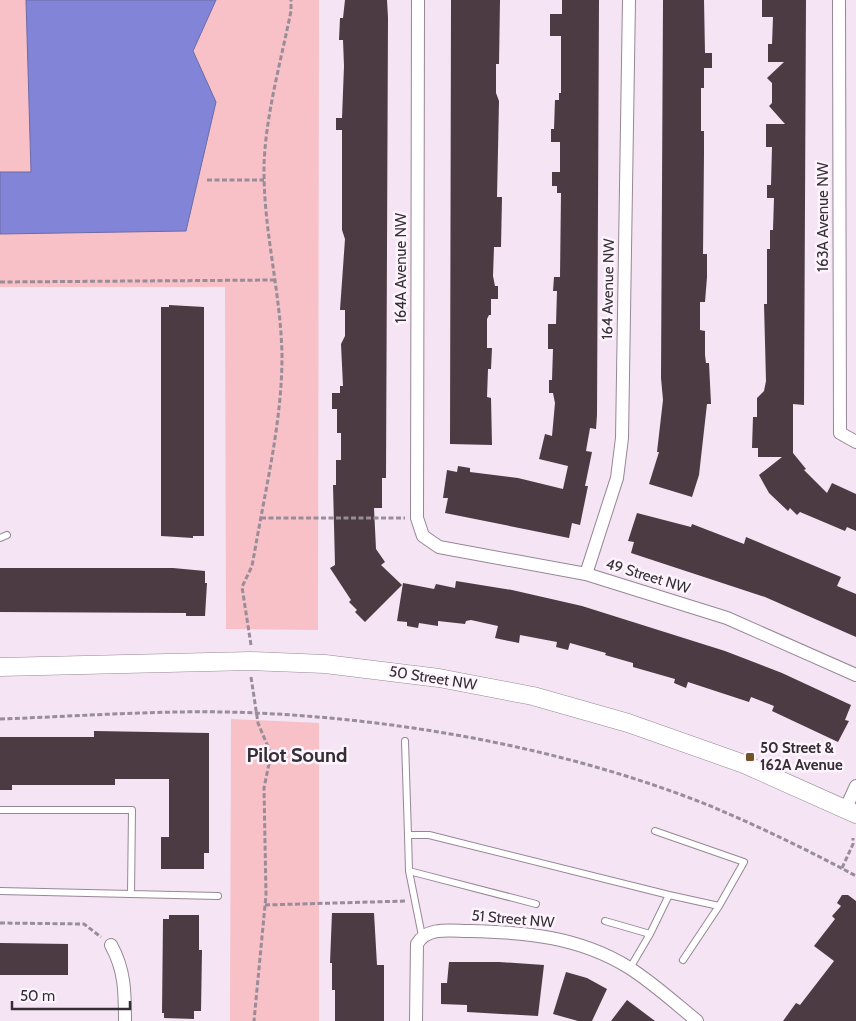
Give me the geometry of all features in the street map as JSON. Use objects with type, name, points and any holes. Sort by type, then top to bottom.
[{"type":"main road","name":"50 Street NW","points":[[0,667],[250,661],[325,664],[439,678],[533,696],[628,722],[744,764],[850,812],[854,832]]},
{"type":"street","name":"164A Avenue NW","points":[[418,0],[417,518],[423,536]]},
{"type":"street","name":"164 Avenue NW","points":[[586,574],[616,478],[622,438],[629,0]]},
{"type":"street","name":"163A Avenue NW","points":[[839,0],[840,434],[856,442]]},
{"type":"street","name":"49 Street NW","points":[[423,536],[439,547],[586,574],[727,618],[856,675]]},
{"type":"street","points":[[850,812],[856,786]]},
{"type":"street","name":"51 Street NW","points":[[422,936],[429,933],[446,931],[494,932],[549,936],[589,947],[630,968],[697,1021]]},
{"type":"street","points":[[416,1021],[416,953],[422,936]]},
{"type":"street","points":[[111,945],[122,968],[125,983],[125,1021]]},
{"type":"lane","points":[[0,538],[7,536]]},
{"type":"lane","points":[[405,741],[409,871],[422,936]]},
{"type":"lane","points":[[0,810],[132,810],[131,894]]},
{"type":"lane","points":[[655,831],[744,862],[719,906],[683,960]]},
{"type":"lane","points":[[408,836],[429,835],[719,906]]},
{"type":"lane","points":[[409,871],[536,904]]},
{"type":"lane","points":[[0,892],[218,896]]},
{"type":"lane","points":[[630,968],[650,934],[669,895]]},
{"type":"lane","points":[[606,921],[650,934]]},
{"type":"path","points":[[251,650],[251,631],[242,587],[252,566],[261,518],[279,411],[281,379],[281,331],[264,180],[269,123],[291,11],[291,0]]},
{"type":"path","points":[[207,180],[264,180]]},
{"type":"path","points":[[0,282],[274,280]]},
{"type":"path","points":[[261,518],[417,518]]},
{"type":"path","points":[[250,674],[258,724],[270,754],[263,793],[267,847],[265,904],[254,1021]]},
{"type":"path","points":[[0,719],[257,713],[389,724],[464,736],[616,774],[707,805],[856,876]]},
{"type":"path","points":[[842,868],[854,845],[854,832]]},
{"type":"path","points":[[265,904],[414,901]]},
{"type":"path","points":[[0,923],[84,924],[111,945]]},
{"type":"shaded area","points":[[0,0],[319,0],[318,630],[226,629],[225,287],[0,287]]},
{"type":"shaded area","points":[[231,719],[319,723],[319,1021],[230,1021]]},
{"type":"water","points":[[26,0],[216,0],[193,51],[216,102],[186,231],[0,234],[0,172],[31,172]]},
{"type":"building","points":[[345,0],[387,0],[388,18],[386,478],[382,478],[382,508],[374,508],[376,549],[385,562],[381,565],[402,585],[365,622],[355,612],[357,610],[349,602],[351,600],[330,568],[335,565],[333,485],[336,485],[336,460],[341,460],[341,433],[337,433],[337,409],[332,409],[332,393],[340,393],[340,386],[343,386],[341,344],[345,336],[345,310],[340,310],[345,239],[342,230],[342,130],[336,130],[336,118],[342,118],[343,40],[339,40],[340,18],[343,18]]},
{"type":"building","points":[[451,0],[500,0],[499,64],[496,64],[496,93],[499,101],[497,197],[502,197],[501,247],[494,247],[493,276],[495,286],[498,286],[498,299],[491,299],[491,315],[487,319],[487,348],[492,348],[491,369],[488,369],[487,397],[491,398],[492,445],[450,444]]},
{"type":"building","points":[[562,0],[599,0],[597,415],[596,429],[590,428],[586,451],[592,452],[585,486],[588,486],[580,525],[572,523],[569,538],[445,513],[448,498],[443,498],[447,470],[457,472],[458,466],[470,468],[470,472],[518,478],[563,489],[568,466],[539,459],[545,434],[552,436],[555,403],[553,393],[549,393],[549,380],[552,380],[553,349],[548,349],[548,324],[556,324],[557,291],[553,291],[554,277],[560,277],[561,193],[557,193],[557,186],[552,186],[552,172],[560,172],[560,142],[551,142],[551,129],[554,129],[555,100],[559,100],[559,93],[561,93],[561,36],[550,36],[550,14],[562,14]]},
{"type":"building","points":[[663,0],[704,0],[705,53],[712,53],[712,68],[704,68],[704,88],[701,88],[701,131],[704,131],[703,254],[707,254],[707,277],[705,302],[700,302],[700,330],[705,331],[705,355],[706,363],[709,363],[711,404],[707,404],[699,475],[692,497],[649,484],[659,452],[657,452],[663,400],[661,378]]},
{"type":"building","points":[[762,0],[806,0],[804,405],[793,404],[793,453],[806,469],[804,470],[827,493],[832,483],[856,494],[856,531],[847,527],[845,531],[800,512],[797,515],[790,508],[788,511],[769,493],[759,475],[782,457],[758,457],[758,448],[752,448],[753,417],[757,417],[757,398],[764,391],[766,381],[764,304],[767,304],[767,249],[770,249],[770,230],[773,230],[774,198],[767,198],[767,185],[771,185],[772,147],[766,147],[766,124],[785,124],[769,106],[772,103],[772,83],[767,78],[784,62],[768,62],[768,44],[772,44],[773,17],[762,17]]},
{"type":"building","points":[[169,305],[204,307],[204,536],[193,536],[193,538],[161,536],[161,307],[169,307]]},
{"type":"building","points":[[637,513],[691,527],[692,524],[744,544],[746,537],[841,577],[837,586],[856,594],[856,637],[765,597],[631,553],[634,542],[628,541]]},
{"type":"building","points":[[0,568],[173,568],[205,571],[205,583],[207,583],[205,616],[186,616],[186,613],[0,612]]},
{"type":"building","points":[[456,581],[512,590],[582,606],[725,651],[782,673],[851,705],[845,720],[849,721],[838,742],[772,711],[774,706],[751,697],[749,702],[688,682],[686,688],[674,683],[675,679],[633,667],[633,663],[570,643],[568,650],[556,647],[557,642],[520,635],[519,643],[495,638],[498,626],[471,620],[466,621],[465,624],[438,621],[438,626],[419,623],[418,628],[407,626],[407,622],[397,621],[403,583],[434,589],[436,584],[455,588]]},
{"type":"building","points":[[94,731],[209,733],[209,853],[204,853],[204,869],[161,869],[161,837],[169,837],[169,779],[115,779],[115,785],[12,785],[12,790],[0,790],[0,737],[94,737]]},
{"type":"building","points":[[842,895],[848,895],[856,901],[856,1021],[783,1021],[796,1003],[800,1005],[834,961],[814,946],[835,919],[832,916],[841,906],[837,903]]},
{"type":"building","points":[[332,913],[374,913],[377,965],[384,965],[384,1021],[335,1021],[335,990],[332,990],[332,963],[330,963]]},
{"type":"building","points":[[169,915],[199,915],[199,950],[202,950],[201,1011],[194,1011],[194,1019],[164,1018],[164,1013],[162,1013],[163,919],[169,919]]},
{"type":"building","points":[[0,943],[68,944],[68,975],[0,975]]},
{"type":"building","points":[[449,962],[499,962],[544,965],[538,1016],[467,1012],[467,1005],[441,1004],[441,983],[447,983]]},
{"type":"building","points":[[566,972],[587,978],[607,989],[592,1021],[578,1021],[553,1014]]},
{"type":"building","points":[[627,1000],[655,1021],[611,1021]]},
{"type":"place","name":"50 Street & 162A Avenue","points":[[750,757]]},
{"type":"district","name":"Pilot Sound","points":[[297,755]]}]
